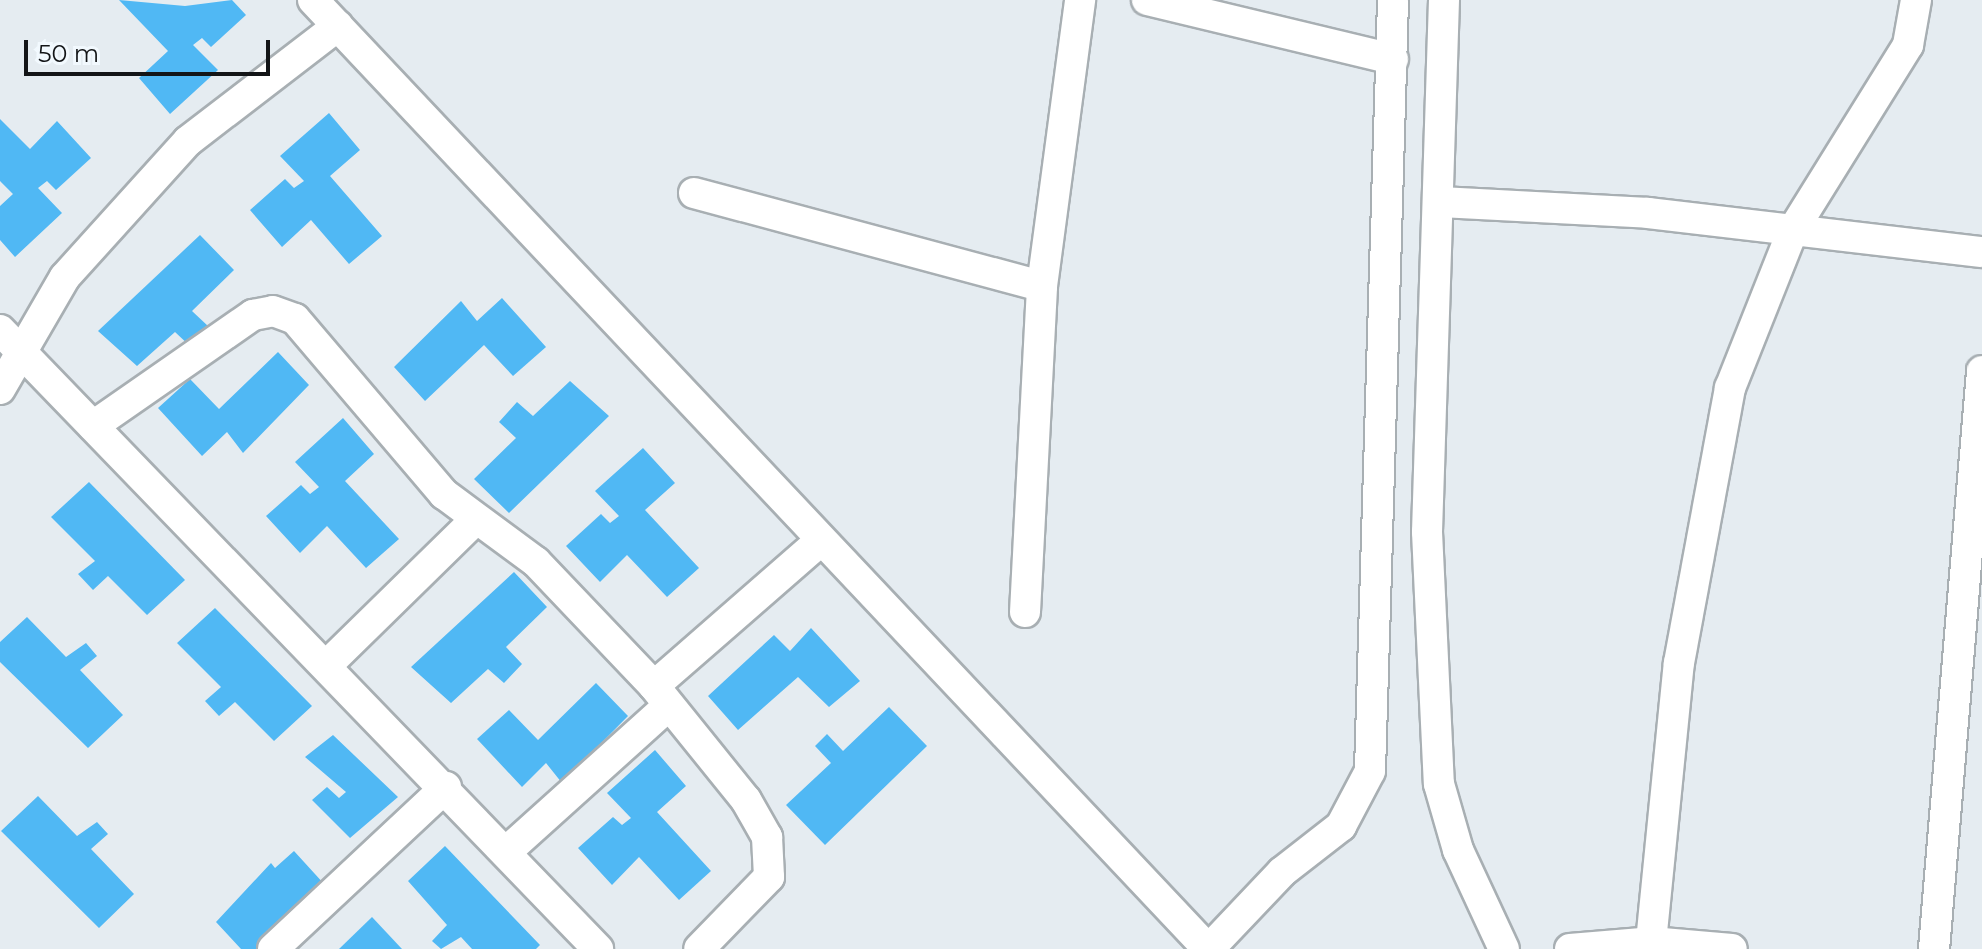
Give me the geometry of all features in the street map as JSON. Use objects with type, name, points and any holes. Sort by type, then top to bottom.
[{"type":"street","points":[[313,0],[820,541],[1209,949],[1282,872],[1341,826],[1370,771],[1393,0]]},
{"type":"street","points":[[1025,612],[1042,286],[1080,0]]},
{"type":"street","points":[[1147,0],[1393,59]]},
{"type":"street","points":[[1444,0],[1441,202],[1427,532],[1439,784],[1458,850],[1504,949]]},
{"type":"street","points":[[1651,942],[1679,663],[1703,517],[1730,388],[1793,230],[1895,70],[1916,0]]},
{"type":"street","points":[[0,389],[9,340],[188,141],[338,26]]},
{"type":"street","points":[[694,193],[1042,286]]},
{"type":"street","points":[[1441,202],[1793,230],[1982,252]]},
{"type":"street","points":[[93,426],[253,315],[273,311],[295,319],[474,521],[536,562],[662,696],[767,837],[769,877],[699,949]]},
{"type":"street","points":[[9,340],[446,787],[587,945]]},
{"type":"street","points":[[1934,949],[1968,676],[1982,371]]},
{"type":"street","points":[[327,665],[474,521]]},
{"type":"street","points":[[506,852],[820,541]]},
{"type":"street","points":[[273,949],[446,787]]},
{"type":"street","points":[[1570,949],[1651,942],[1732,949]]},
{"type":"building","points":[[119,0],[185,6],[232,0],[246,15],[211,47],[202,38],[193,45],[218,70],[170,114],[139,78],[168,51]]},
{"type":"building","points":[[329,113],[360,150],[330,176],[382,236],[349,264],[311,220],[282,247],[250,210],[285,179],[294,188],[304,181],[280,156]]},
{"type":"building","points":[[0,119],[30,149],[57,121],[91,158],[56,190],[47,181],[38,188],[62,213],[15,257],[0,240],[0,206],[13,194],[0,181]]},
{"type":"building","points":[[200,235],[234,270],[192,311],[209,327],[191,347],[175,332],[137,366],[98,331]]},
{"type":"building","points":[[502,298],[546,347],[513,376],[484,345],[425,401],[394,367],[461,301],[477,321]]},
{"type":"building","points":[[278,352],[309,385],[243,453],[227,432],[202,456],[158,408],[190,379],[219,409]]},
{"type":"building","points":[[570,381],[609,416],[509,513],[474,479],[516,438],[499,422],[517,402],[533,416]]},
{"type":"building","points":[[343,418],[374,454],[345,481],[399,539],[366,568],[327,526],[300,553],[266,516],[301,485],[310,494],[319,487],[295,462]]},
{"type":"building","points":[[643,448],[675,483],[645,510],[699,568],[667,597],[627,555],[600,582],[566,546],[601,514],[610,523],[619,516],[595,491]]},
{"type":"building","points":[[89,482],[185,580],[147,615],[108,576],[93,590],[78,574],[95,561],[51,517]]},
{"type":"building","points":[[514,572],[547,607],[506,647],[522,664],[504,683],[488,669],[451,703],[411,667]]},
{"type":"building","points":[[215,608],[312,706],[274,741],[235,702],[219,716],[205,701],[221,687],[177,643]]},
{"type":"building","points":[[27,617],[66,657],[86,643],[97,656],[80,670],[123,715],[88,748],[0,662],[0,642]]},
{"type":"building","points":[[811,628],[860,681],[829,707],[798,677],[738,730],[708,696],[774,635],[790,651]]},
{"type":"building","points":[[596,683],[628,716],[562,783],[546,763],[522,787],[477,739],[509,710],[538,740]]},
{"type":"building","points":[[889,707],[927,746],[825,845],[786,805],[831,763],[815,746],[827,734],[843,751]]},
{"type":"building","points":[[333,735],[398,797],[350,838],[312,800],[327,787],[339,798],[346,792],[305,757]]},
{"type":"building","points":[[655,750],[686,786],[657,812],[711,871],[679,900],[639,857],[612,885],[578,848],[613,817],[622,825],[631,818],[607,793]]},
{"type":"building","points":[[38,796],[77,836],[97,822],[108,834],[91,849],[134,894],[99,928],[1,831]]},
{"type":"building","points":[[445,846],[540,945],[536,949],[472,949],[461,937],[441,949],[432,941],[447,925],[408,881]]},
{"type":"building","points":[[294,851],[325,885],[256,949],[241,949],[216,922],[271,863],[275,868]]},
{"type":"building","points":[[372,917],[402,949],[339,949]]}]
